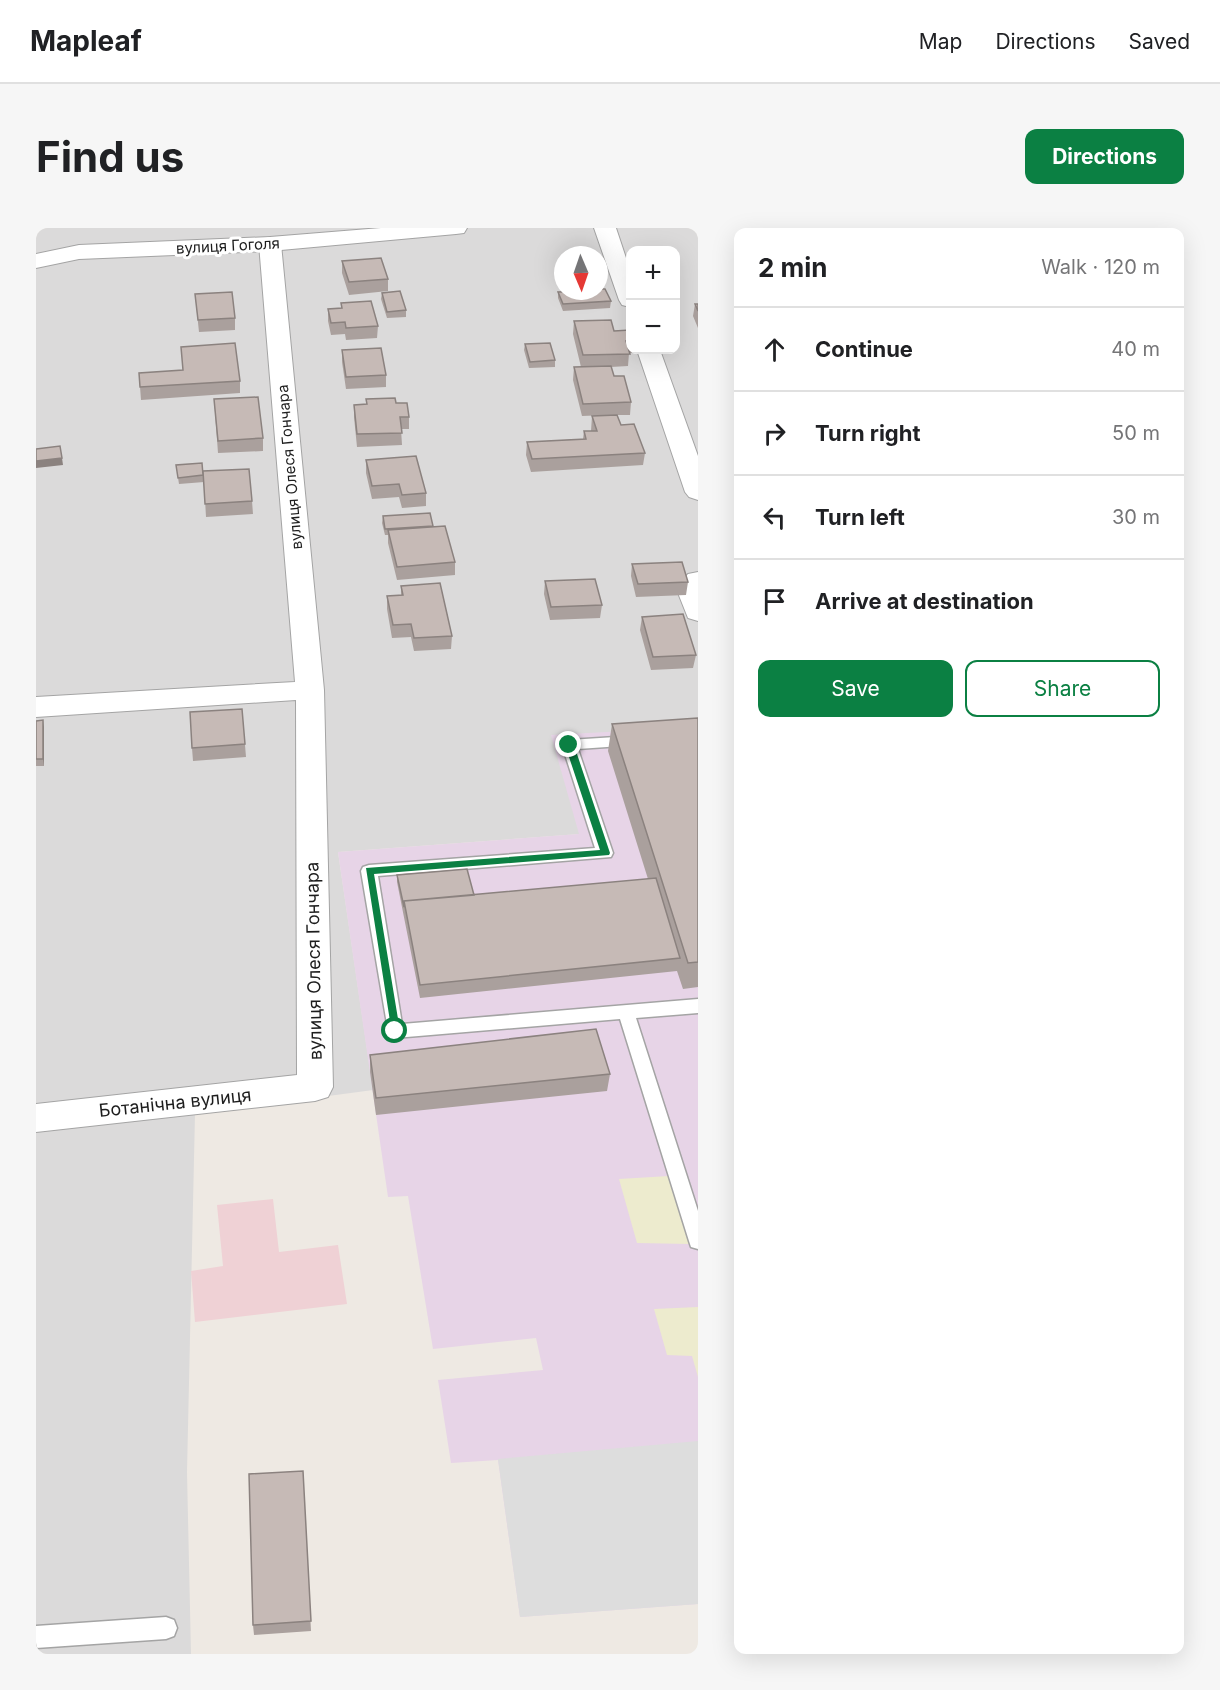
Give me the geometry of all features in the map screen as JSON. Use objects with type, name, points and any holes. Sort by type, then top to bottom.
[{"type":"street","name":"вулиця Гоголя","points":[[36,261],[79,252],[270,244],[456,228]]},
{"type":"street","points":[[605,228],[626,288]]},
{"type":"street","name":"вулиця Олеся Гончара","points":[[270,244],[310,690],[315,1087]]},
{"type":"street","points":[[649,354],[698,492]]},
{"type":"street","points":[[698,580],[690,588],[698,612]]},
{"type":"street","points":[[36,707],[310,690]]},
{"type":"street","name":"Ботанічна вулиця","points":[[36,1118],[315,1087]]},
{"type":"lane","points":[[651,740],[569,745],[606,853],[369,871],[395,1031],[698,1006]]},
{"type":"lane","points":[[626,1012],[698,1240]]},
{"type":"lane","points":[[36,1637],[166,1628]]},
{"type":"shaded area","points":[[36,228],[698,228],[698,727],[580,834],[338,852],[373,1090],[195,1114],[187,1472],[191,1654],[36,1654]]},
{"type":"shaded area","points":[[698,727],[698,1604],[520,1617],[498,1460],[451,1463],[438,1380],[543,1370],[536,1338],[433,1349],[408,1196],[388,1197],[338,852],[579,834],[551,735]]},
{"type":"shaded area","points":[[669,1176],[690,1244],[637,1243],[619,1179]]},
{"type":"shaded area","points":[[273,1199],[279,1252],[338,1245],[347,1304],[195,1322],[191,1271],[223,1266],[217,1205]]},
{"type":"shaded area","points":[[698,1307],[698,1377],[692,1356],[667,1355],[654,1309]]},
{"type":"shaded area","points":[[698,1441],[698,1604],[520,1617],[498,1459]]},
{"type":"building","points":[[381,258],[388,279],[349,282],[342,261]]},
{"type":"building","points":[[400,291],[406,310],[387,312],[382,293]]},
{"type":"building","points":[[232,292],[235,318],[198,320],[195,294]]},
{"type":"building","points":[[608,295],[611,301],[563,304],[561,300],[608,300]]},
{"type":"building","points":[[371,301],[378,326],[346,328],[345,322],[331,323],[328,309],[342,308],[341,303]]},
{"type":"building","points":[[611,320],[614,331],[626,330],[626,354],[630,354],[583,355],[574,321]]},
{"type":"building","points":[[235,343],[240,381],[140,387],[139,373],[183,370],[181,347]]},
{"type":"building","points":[[550,343],[555,360],[530,362],[525,344]]},
{"type":"building","points":[[381,348],[386,375],[346,377],[342,350]]},
{"type":"building","points":[[611,366],[614,376],[624,376],[631,402],[583,404],[574,367]]},
{"type":"building","points":[[258,397],[263,438],[218,441],[214,399]]},
{"type":"building","points":[[395,398],[396,403],[407,403],[409,417],[400,417],[402,433],[357,434],[354,405],[367,404],[366,399]]},
{"type":"building","points":[[617,415],[621,425],[634,424],[645,453],[532,459],[527,442],[586,439],[584,431],[597,431],[592,416]]},
{"type":"building","points":[[60,446],[62,458],[36,461],[36,449]]},
{"type":"building","points":[[416,456],[426,493],[402,495],[399,484],[372,486],[366,460]]},
{"type":"building","points":[[202,463],[203,475],[178,478],[176,465]]},
{"type":"building","points":[[249,469],[252,501],[205,504],[203,471]]},
{"type":"building","points":[[430,513],[433,526],[385,529],[383,516]]},
{"type":"building","points":[[445,526],[455,562],[397,567],[388,530]]},
{"type":"building","points":[[682,562],[688,582],[638,584],[632,564]]},
{"type":"building","points":[[595,579],[602,605],[551,607],[545,581]]},
{"type":"building","points":[[440,583],[452,636],[414,638],[411,624],[393,625],[387,596],[403,595],[401,586]]},
{"type":"building","points":[[683,614],[696,655],[653,657],[642,617]]},
{"type":"building","points":[[242,709],[245,744],[192,748],[190,712]]},
{"type":"building","points":[[698,718],[698,962],[688,963],[612,724]]},
{"type":"building","points":[[43,720],[43,759],[36,759],[36,721]]},
{"type":"building","points":[[467,869],[474,895],[404,901],[404,907],[397,875]]},
{"type":"building","points":[[656,878],[680,958],[420,985],[404,901]]},
{"type":"building","points":[[596,1029],[610,1074],[376,1098],[370,1055]]},
{"type":"building","points":[[303,1471],[311,1621],[253,1625],[249,1474]]},
{"type":"route","points":[[395,1031],[369,871],[606,853],[569,745]]}]
